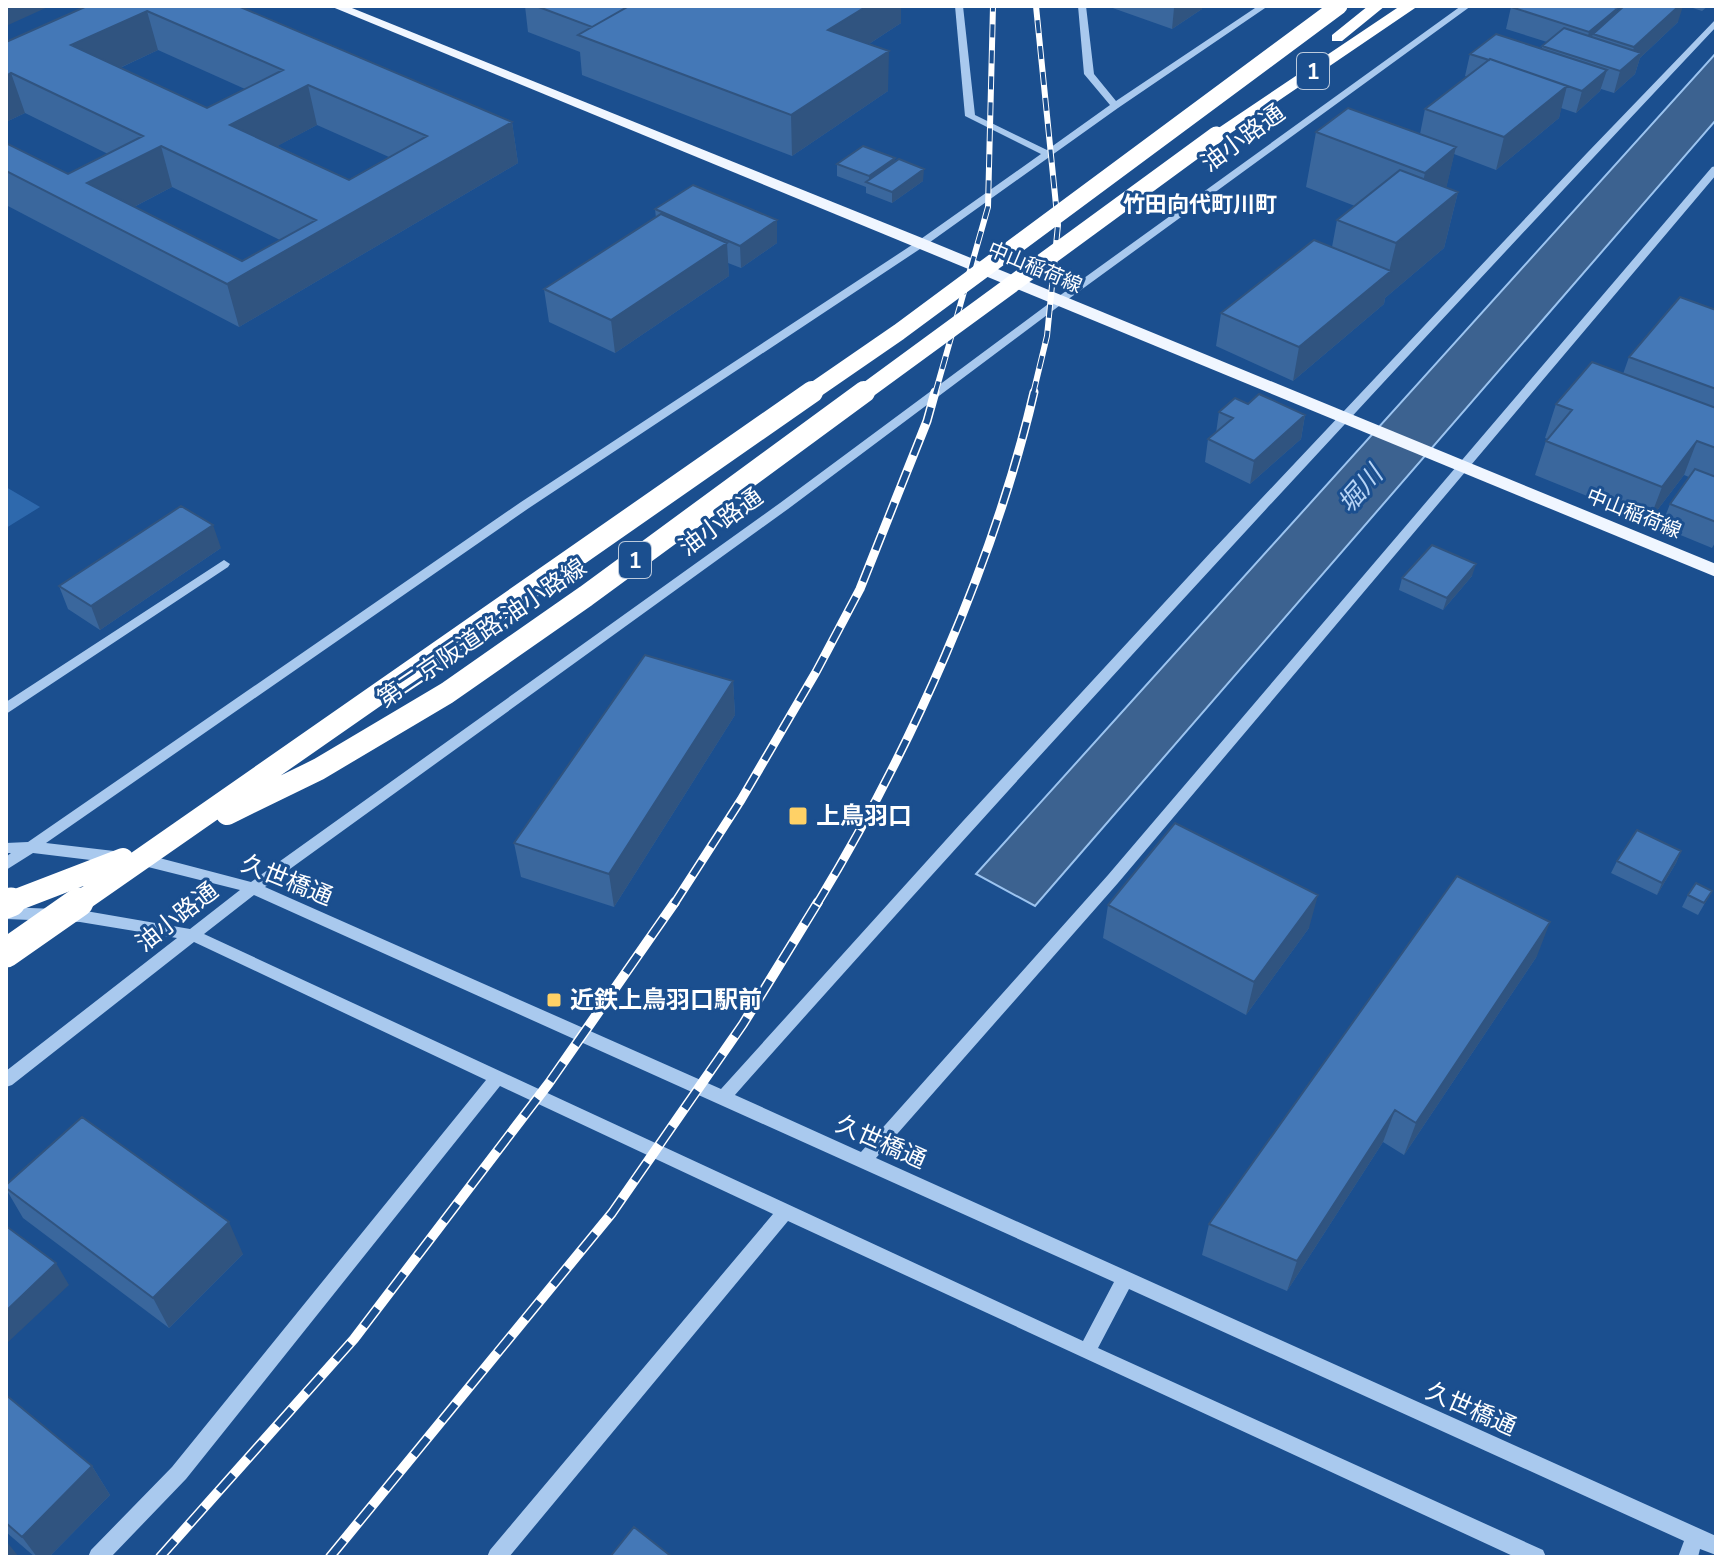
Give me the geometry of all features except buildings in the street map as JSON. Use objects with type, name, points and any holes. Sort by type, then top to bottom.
[{"type":"highway","points":[[6,953],[899,332],[1339,6]]},
{"type":"highway","name":"第二京阪道路;油小路線","points":[[6,904],[201,827],[319,769],[447,693],[586,596],[1216,135],[1377,6]]},
{"type":"highway","name":"第二京阪道路;油小路線","points":[[1216,135],[1410,6]]},
{"type":"main road","name":"中山稲荷線","points":[[336,6],[922,243],[1716,571]]},
{"type":"street","points":[[959,6],[970,116],[1048,154]]},
{"type":"street","points":[[1082,6],[1089,74],[1115,106]]},
{"type":"street","points":[[6,864],[525,505],[922,243],[1115,106],[1264,6]]},
{"type":"street","name":"油小路通","points":[[6,1080],[253,888],[784,506],[1059,301],[1467,6]]},
{"type":"street","points":[[723,1097],[855,947],[1716,22]]},
{"type":"street","points":[[863,1161],[1113,879],[1455,464],[1716,169]]},
{"type":"street","points":[[6,709],[224,564]]},
{"type":"street","name":"久世橋通","points":[[6,848],[30,847],[148,861],[253,888],[1716,1546]]},
{"type":"street","points":[[6,913],[80,916],[192,935],[1087,1352],[1536,1557]]},
{"type":"street","points":[[98,1557],[179,1473],[498,1077]]},
{"type":"street","points":[[497,1557],[785,1212]]},
{"type":"street","points":[[1087,1352],[1125,1279]]},
{"type":"street","points":[[1688,1557],[1695,1537]]},
{"type":"shaded area","points":[[6,487],[40,507],[6,528]]},
{"type":"water","name":"堀川","points":[[1716,53],[1716,120],[1035,906],[976,874]]},
{"type":"railway","points":[[935,394],[988,207],[993,6]]},
{"type":"railway","points":[[1033,394],[1047,336],[1058,225],[1036,6]]},
{"type":"railway","points":[[674,904],[741,800],[816,672],[860,589],[927,421],[935,392]]},
{"type":"railway","points":[[817,904],[884,784],[945,656],[996,523],[1034,392]]},
{"type":"railway","points":[[160,1557],[354,1339],[549,1083],[675,902]]},
{"type":"railway","points":[[330,1557],[612,1213],[743,1024],[818,902]]},
{"type":"place","name":"上鳥羽口","points":[[798,816]]},
{"type":"place","name":"近鉄上鳥羽口駅前","points":[[554,1000]]},
{"type":"district","name":"竹田向代町川町","points":[[1200,204]]}]
